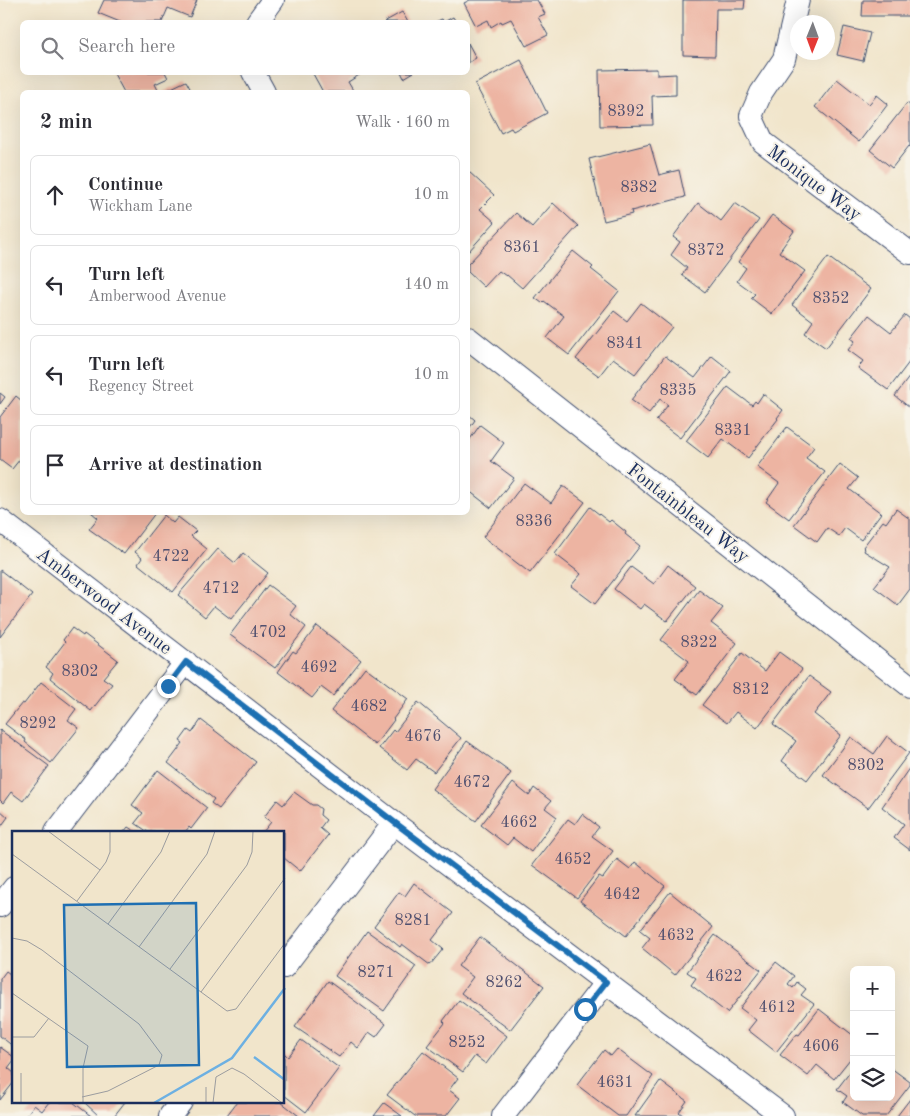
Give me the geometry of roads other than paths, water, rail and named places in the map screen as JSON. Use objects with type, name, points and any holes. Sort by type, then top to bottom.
[{"type":"street","points":[[258,20],[273,0]]},
{"type":"street","name":"Monique Way","points":[[798,0],[784,59],[761,93],[751,116],[763,142],[910,254]]},
{"type":"street","points":[[255,75],[263,90]]},
{"type":"street","name":"Fontainbleau Way","points":[[470,340],[910,686]]},
{"type":"street","name":"Amberwood Avenue","points":[[0,520],[394,822],[783,1116]]},
{"type":"street","points":[[57,831],[186,662]]},
{"type":"street","points":[[285,966],[394,822]]},
{"type":"street","points":[[0,906],[12,891]]},
{"type":"street","points":[[503,1116],[606,982]]},
{"type":"street","points":[[170,1116],[179,1104]]}]
